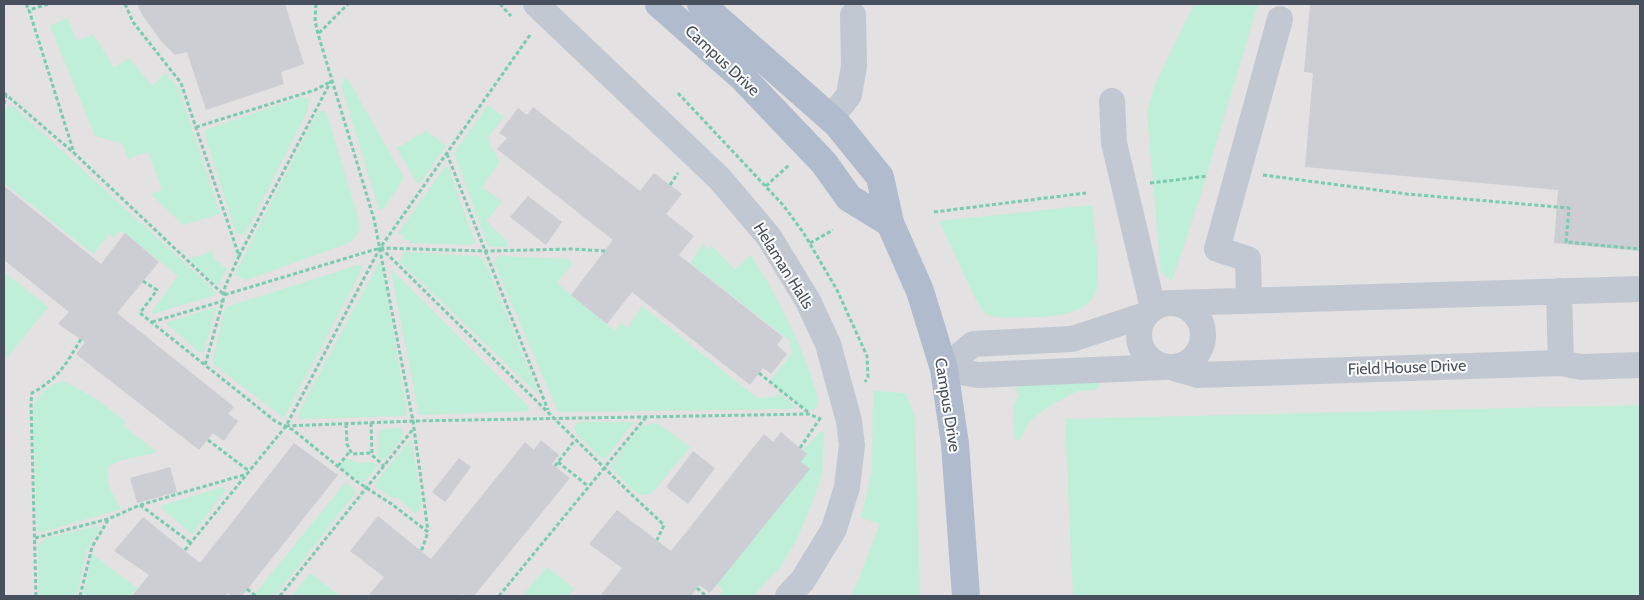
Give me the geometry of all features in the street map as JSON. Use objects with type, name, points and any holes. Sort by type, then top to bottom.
[{"type":"main road","name":"Campus Drive","points":[[659,4],[743,78],[824,163],[849,198],[890,223]]},
{"type":"main road","name":"Campus Drive","points":[[701,4],[831,118],[880,177],[890,223],[920,290],[944,369],[955,444],[966,596]]},
{"type":"lane","name":"Helaman Halls","points":[[536,4],[726,186],[768,237],[808,301],[828,344],[849,421],[852,445],[847,487],[834,529],[803,580],[788,596]]},
{"type":"lane","points":[[831,118],[849,95],[854,66],[853,16]]},
{"type":"lane","points":[[1249,300],[1248,259],[1217,249],[1280,19]]},
{"type":"lane","points":[[1112,100],[1114,143],[1157,309]]},
{"type":"lane","points":[[944,369],[973,344],[1072,339],[1157,309],[1185,306],[1192,311],[1199,319],[1203,329],[1200,350],[1194,358],[1185,365],[1169,368],[1154,363],[1146,356],[1140,346],[1138,335],[1140,325],[1157,309],[1249,300],[1640,289]]},
{"type":"lane","points":[[1559,291],[1561,363]]},
{"type":"lane","name":"Field House Drive","points":[[944,369],[978,375],[1169,368],[1198,375],[1561,363],[1581,367],[1640,365]]},
{"type":"path","points":[[26,4],[74,153]]},
{"type":"path","points":[[29,10],[48,4]]},
{"type":"path","points":[[125,4],[133,22],[181,82],[239,256]]},
{"type":"path","points":[[316,4],[315,21],[318,34],[374,219],[380,248],[414,428],[428,532],[421,552]]},
{"type":"path","points":[[318,34],[348,4]]},
{"type":"path","points":[[185,550],[286,426],[380,248],[530,35]]},
{"type":"path","points":[[196,127],[315,90],[332,81]]},
{"type":"path","points":[[205,365],[224,301],[225,287],[239,256],[332,81]]},
{"type":"path","points":[[5,95],[74,153],[224,295]]},
{"type":"path","points":[[4,104],[5,95]]},
{"type":"path","points":[[447,154],[549,413]]},
{"type":"path","points":[[766,186],[796,159]]},
{"type":"path","points":[[678,173],[684,180]]},
{"type":"path","points":[[1260,175],[1408,194],[1569,208],[1566,242],[1640,249]]},
{"type":"path","points":[[1150,183],[1208,176]]},
{"type":"path","points":[[934,212],[1086,193]]},
{"type":"path","points":[[810,242],[833,230]]},
{"type":"path","points":[[224,295],[380,248],[486,251],[573,249],[605,251]]},
{"type":"path","points":[[380,248],[664,525],[657,540]]},
{"type":"path","points":[[143,281],[157,290],[140,314],[275,421],[293,430],[338,466],[394,505],[428,532]]},
{"type":"path","points":[[151,322],[224,301]]},
{"type":"path","points":[[36,596],[32,392],[47,384],[65,367],[81,339]]},
{"type":"path","points":[[759,373],[809,414]]},
{"type":"path","points":[[800,448],[821,418],[822,410]]},
{"type":"path","points":[[286,426],[412,421],[809,414],[821,418],[826,423]]},
{"type":"path","points":[[499,596],[646,416]]},
{"type":"path","points":[[371,423],[372,453],[384,466]]},
{"type":"path","points":[[346,424],[347,444],[352,454],[372,453]]},
{"type":"path","points":[[280,596],[414,428]]},
{"type":"path","points":[[208,440],[248,472]]},
{"type":"path","points":[[555,466],[575,440]]},
{"type":"path","points":[[338,466],[351,450]]},
{"type":"path","points":[[558,462],[588,486]]},
{"type":"path","points":[[35,538],[108,519],[140,505],[248,472]]},
{"type":"path","points":[[140,505],[191,543]]},
{"type":"path","points":[[80,596],[92,547],[108,519]]},
{"type":"path","points":[[697,588],[706,596]]},
{"type":"path","points":[[247,589],[256,596]]},
{"type":"shaded area","points":[[4,4],[1640,4],[1640,596],[4,596]]},
{"type":"green space","points":[[1194,4],[1258,4],[1200,197],[1172,281],[1161,273],[1147,113],[1154,87]]},
{"type":"green space","points":[[67,18],[77,41],[93,34],[114,68],[129,58],[152,86],[165,73],[178,87],[220,214],[183,225],[151,194],[162,190],[148,152],[128,159],[122,143],[95,136],[50,26]]},
{"type":"green space","points":[[345,78],[349,81],[404,178],[384,208],[379,210],[341,85]]},
{"type":"green space","points":[[302,97],[309,100],[308,110],[246,232],[244,235],[236,233],[205,130]]},
{"type":"green space","points":[[8,105],[14,107],[212,288],[215,293],[213,296],[152,314],[152,311],[178,276],[120,231],[113,237],[109,234],[93,254],[4,183],[4,114]]},
{"type":"green space","points":[[488,105],[504,117],[488,137],[489,143],[500,162],[482,187],[502,202],[486,221],[507,241],[508,247],[488,246],[454,153]]},
{"type":"green space","points":[[320,111],[325,111],[327,114],[360,230],[353,240],[346,244],[246,280],[235,274]]},
{"type":"green space","points":[[426,131],[446,146],[420,183],[416,182],[397,148]]},
{"type":"green space","points":[[446,167],[449,169],[475,243],[471,245],[409,243],[409,240],[404,240],[403,234],[397,235]]},
{"type":"green space","points":[[1092,205],[1098,265],[1097,289],[1089,302],[1077,310],[1046,317],[986,315],[976,300],[939,221]]},
{"type":"green space","points":[[703,244],[707,250],[712,246],[735,270],[751,255],[784,312],[804,357],[816,394],[817,407],[813,410],[802,408],[770,381],[792,354],[789,340],[690,263]]},
{"type":"green space","points":[[212,251],[214,259],[227,269],[219,284],[216,285],[189,259]]},
{"type":"green space","points":[[404,252],[477,256],[484,260],[539,395],[400,262]]},
{"type":"green space","points":[[499,256],[570,259],[572,264],[557,283],[615,331],[621,323],[627,328],[642,306],[757,398],[775,397],[778,392],[796,407],[791,409],[558,412],[494,262]]},
{"type":"green space","points":[[379,263],[382,264],[407,414],[404,416],[299,419],[300,410]]},
{"type":"green space","points":[[361,265],[362,269],[284,418],[212,363],[225,309],[229,306]]},
{"type":"green space","points":[[392,270],[528,406],[529,411],[419,415]]},
{"type":"green space","points":[[4,272],[48,307],[4,361]]},
{"type":"green space","points":[[216,307],[204,352],[199,352],[166,323]]},
{"type":"green space","points":[[1099,380],[1099,387],[1095,390],[1077,391],[1048,407],[1030,421],[1019,440],[1015,439],[1014,405],[1019,395],[1015,389],[1023,384]]},
{"type":"green space","points":[[64,381],[98,400],[126,422],[123,426],[157,452],[119,461],[109,466],[108,483],[121,509],[42,532],[37,529],[33,410],[37,400],[44,391],[58,382]]},
{"type":"green space","points":[[873,391],[906,393],[915,418],[920,596],[852,596],[880,524],[861,518],[872,471]]},
{"type":"green space","points":[[1640,405],[1640,596],[1073,596],[1065,419]]},
{"type":"green space","points":[[634,422],[605,459],[601,458],[577,434],[574,428],[577,423]]},
{"type":"green space","points":[[652,423],[658,424],[690,447],[653,492],[643,495],[634,491],[610,467],[639,428]]},
{"type":"green space","points":[[396,428],[404,432],[401,439],[383,461],[378,457],[379,430]]},
{"type":"green space","points":[[821,431],[824,433],[822,474],[796,541],[779,568],[753,596],[719,596],[723,590],[717,584],[810,469],[801,462],[807,454],[803,451]]},
{"type":"green space","points":[[411,439],[422,505],[416,514],[397,497],[394,499],[377,488],[376,485]]},
{"type":"green space","points":[[345,459],[350,459],[357,463],[373,462],[378,466],[363,483],[340,467]]},
{"type":"green space","points":[[346,482],[356,492],[275,596],[254,595]]},
{"type":"green space","points":[[223,487],[226,490],[192,534],[162,509],[161,506],[163,505]]},
{"type":"green space","points":[[100,525],[86,551],[77,596],[39,596],[38,545],[47,538]]},
{"type":"green space","points":[[92,554],[137,588],[130,596],[83,596]]},
{"type":"green space","points":[[547,567],[574,589],[568,596],[522,596]]},
{"type":"green space","points":[[310,573],[338,594],[337,596],[292,596]]},
{"type":"building","points":[[137,4],[285,4],[304,64],[281,72],[284,84],[206,110],[187,52],[175,55],[161,41]]},
{"type":"building","points":[[1310,4],[1640,4],[1640,251],[1554,243],[1558,190],[1305,167],[1313,73],[1304,72]]},
{"type":"building","points":[[533,107],[640,191],[654,173],[682,194],[666,214],[694,236],[679,255],[783,337],[777,345],[787,354],[771,374],[763,368],[750,385],[632,292],[607,324],[571,295],[613,240],[497,149],[507,138],[499,133],[518,108],[527,115]]},
{"type":"building","points":[[4,186],[101,264],[125,233],[159,262],[117,313],[234,407],[228,414],[238,421],[224,441],[213,433],[199,450],[76,354],[85,342],[58,324],[69,312],[4,260]]},
{"type":"building","points":[[528,196],[562,222],[546,245],[510,217]]},
{"type":"building","points":[[781,432],[807,454],[801,462],[810,469],[710,593],[699,585],[691,596],[600,596],[622,568],[589,544],[617,510],[671,551],[764,434],[773,442]]},
{"type":"building","points":[[541,440],[559,455],[552,464],[570,478],[474,596],[462,594],[460,596],[368,596],[384,577],[350,551],[378,516],[431,559],[525,442],[534,450]]},
{"type":"building","points":[[294,443],[338,475],[242,596],[232,596],[228,593],[226,596],[132,596],[149,575],[114,551],[143,517],[200,563]]},
{"type":"building","points":[[693,451],[715,468],[688,504],[666,487]]},
{"type":"building","points":[[459,458],[471,467],[445,502],[432,492]]},
{"type":"building","points":[[170,467],[177,492],[137,503],[130,478]]}]
